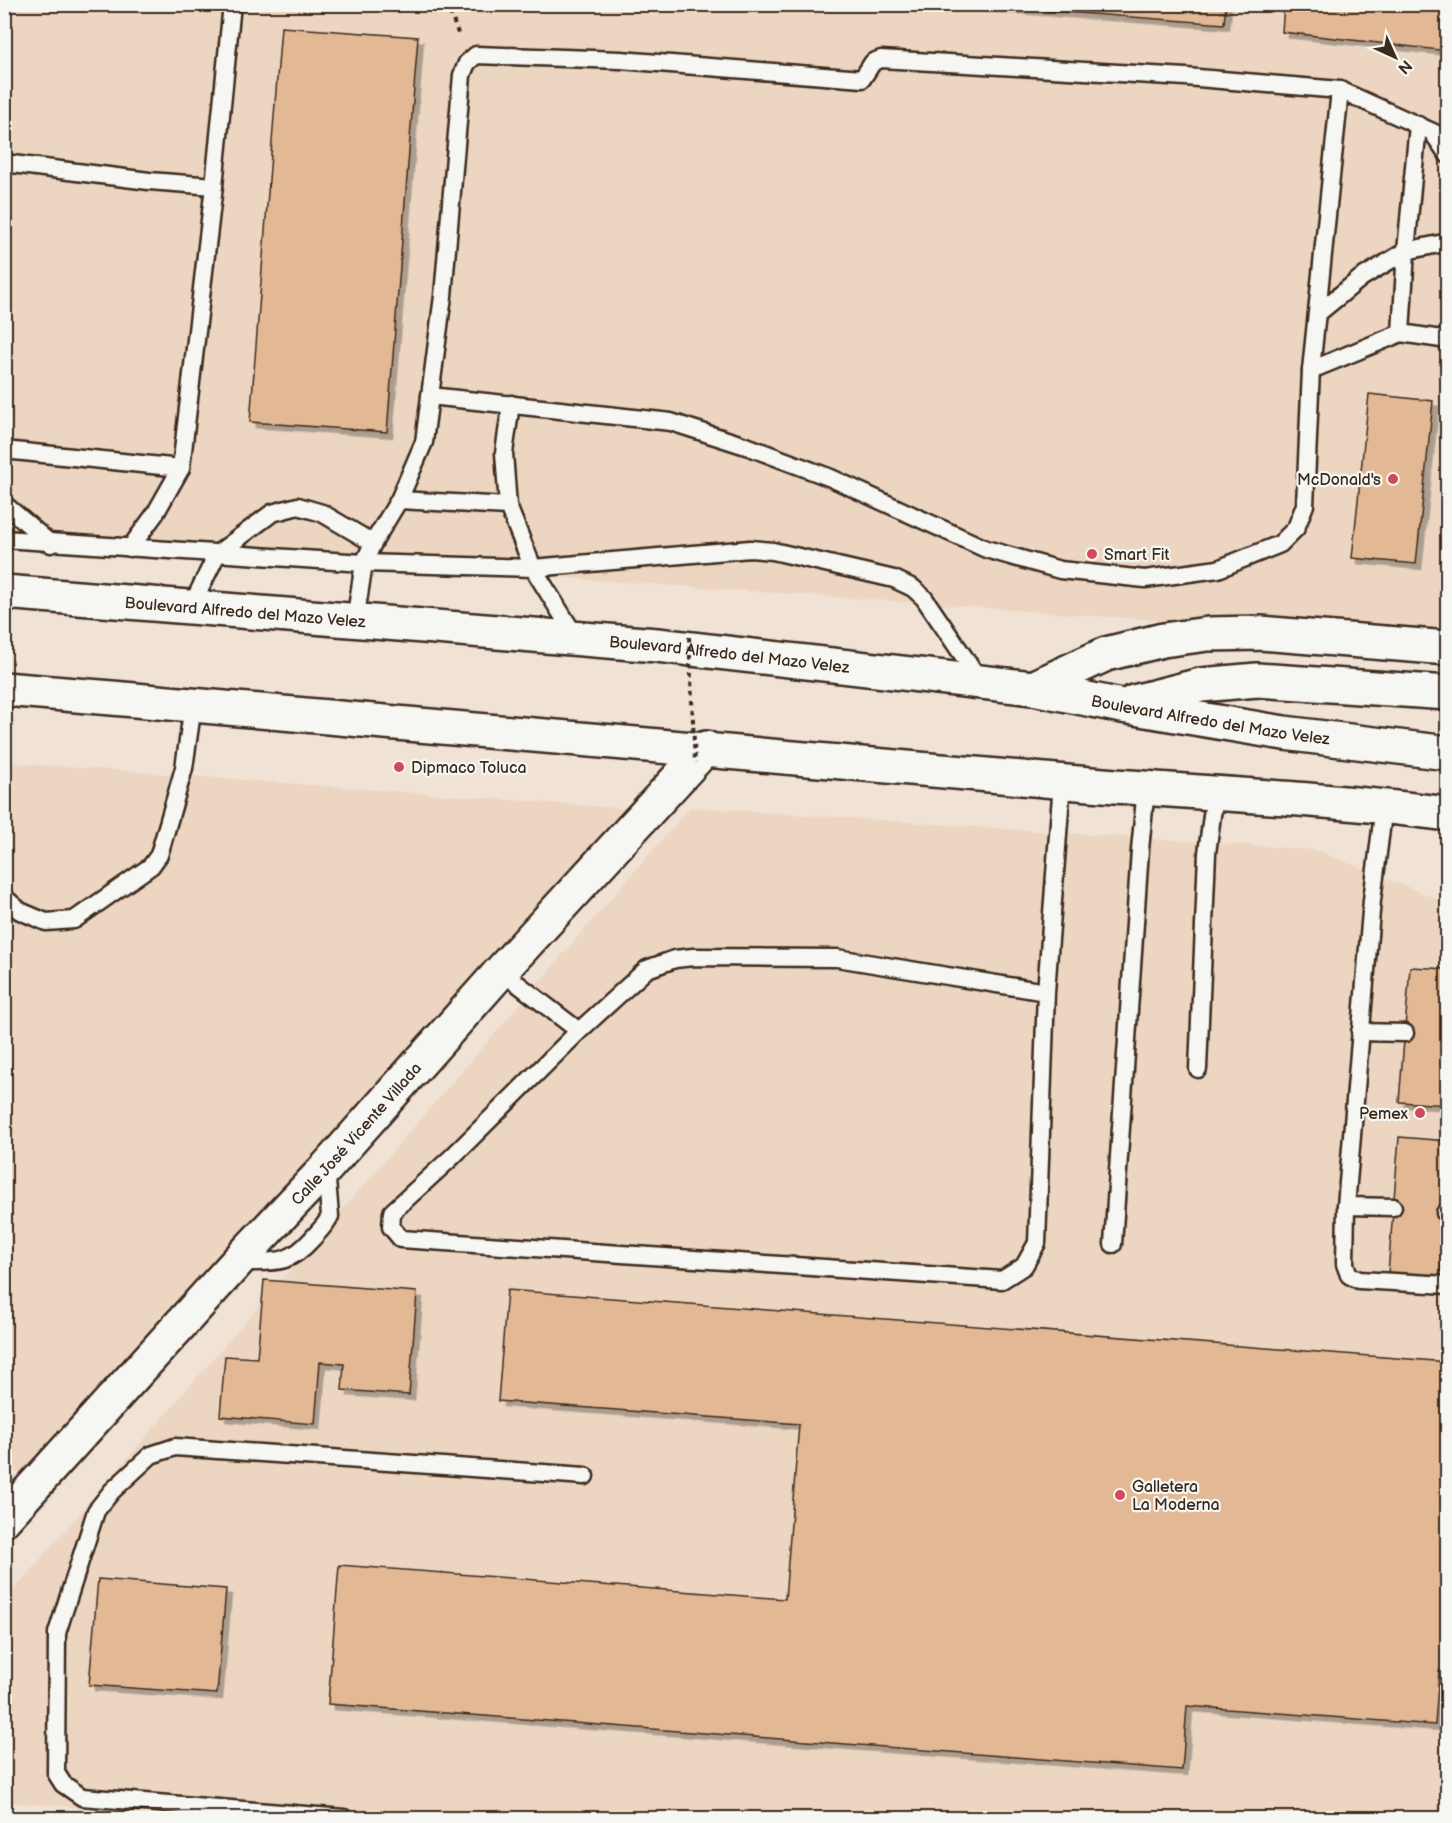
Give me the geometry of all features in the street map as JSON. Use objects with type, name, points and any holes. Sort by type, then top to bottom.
[{"type":"main road","name":"Boulevard Alfredo del Mazo Velez","points":[[4,592],[657,645],[1033,688],[1122,706],[1284,733],[1448,753]]},
{"type":"main road","points":[[1033,688],[1106,654],[1163,640],[1208,634],[1260,633],[1448,648]]},
{"type":"main road","points":[[1122,706],[1201,685],[1257,680],[1448,693]]},
{"type":"main road","points":[[4,690],[193,705],[700,756],[1384,806],[1443,817]]},
{"type":"main road","name":"Calle José Vicente Villada","points":[[4,1519],[237,1262],[326,1168],[501,971],[700,756]]},
{"type":"lane","points":[[129,548],[155,514],[181,468],[214,186],[232,4]]},
{"type":"lane","points":[[355,621],[364,563],[373,543],[399,500],[424,442],[442,296],[462,75],[467,63],[476,55],[620,60],[862,79],[873,62],[881,59],[1186,77],[1340,90],[1448,139]]},
{"type":"lane","points":[[430,396],[671,423],[749,447],[831,478],[987,549],[1060,570],[1145,579],[1218,569],[1280,544],[1296,528],[1305,505],[1311,370],[1340,90]]},
{"type":"lane","points":[[1425,128],[1448,155]]},
{"type":"lane","points":[[1401,333],[1406,252],[1425,128]]},
{"type":"lane","points":[[4,163],[149,181],[214,186]]},
{"type":"lane","points":[[1317,314],[1361,278],[1406,252],[1448,242]]},
{"type":"lane","points":[[1311,370],[1401,333],[1448,340]]},
{"type":"lane","points":[[511,404],[504,453],[508,506],[533,568],[577,639]]},
{"type":"lane","points":[[4,450],[181,468]]},
{"type":"lane","points":[[399,500],[508,506]]},
{"type":"lane","points":[[4,504],[51,544]]},
{"type":"lane","points":[[191,607],[217,554],[272,513],[298,506],[322,513],[373,543]]},
{"type":"lane","points":[[4,539],[51,544],[364,563],[533,568],[750,549],[773,551],[894,579],[913,588],[924,598],[982,683]]},
{"type":"lane","points":[[4,897],[20,910],[46,922],[74,920],[151,866],[159,855],[184,768],[193,705]]},
{"type":"lane","points":[[1046,992],[837,958],[693,957],[675,959],[647,969],[579,1030],[452,1157],[392,1212],[391,1227],[401,1239],[1002,1280],[1024,1266],[1036,1243],[1046,992],[1062,782]]},
{"type":"lane","points":[[1113,1244],[1146,788]]},
{"type":"lane","points":[[1198,1069],[1207,852],[1215,793]]},
{"type":"lane","points":[[1384,806],[1360,1032],[1346,1206],[1345,1264],[1349,1275],[1359,1280],[1448,1285]]},
{"type":"lane","points":[[501,971],[579,1030]]},
{"type":"lane","points":[[1360,1032],[1405,1034]]},
{"type":"lane","points":[[1346,1206],[1393,1207]]},
{"type":"lane","points":[[344,1818],[82,1797],[63,1784],[56,1773],[57,1633],[96,1511],[102,1501],[151,1455],[175,1447],[585,1476]]},
{"type":"path","points":[[447,4],[467,63]]},
{"type":"path","points":[[689,637],[700,756]]},
{"type":"shaded area","points":[[4,5],[1447,5],[1447,641],[5,538]]},
{"type":"shaded area","points":[[4,762],[673,812],[38,1491],[4,1460]]},
{"type":"shaded area","points":[[690,807],[1316,850],[1435,898],[1447,910],[1447,1818],[222,1818],[5,1802],[5,1600]]},
{"type":"building","points":[[959,4],[1226,4],[1224,24]]},
{"type":"building","points":[[1284,4],[1448,4],[1448,51],[1282,32]]},
{"type":"building","points":[[281,27],[418,37],[387,432],[250,422]]},
{"type":"building","name":"McDonald's","points":[[1369,394],[1433,401],[1416,564],[1352,558]]},
{"type":"building","points":[[1410,967],[1448,969],[1448,1105],[1399,1102]]},
{"type":"building","points":[[1399,1137],[1448,1141],[1448,1179],[1440,1278],[1388,1273]]},
{"type":"building","points":[[264,1280],[417,1292],[409,1395],[342,1390],[344,1364],[320,1362],[315,1424],[220,1416],[225,1356],[257,1358]]},
{"type":"building","name":"Galletera La Moderna","points":[[507,1290],[1448,1362],[1448,1672],[1439,1671],[1435,1725],[1187,1706],[1182,1770],[328,1704],[339,1565],[785,1599],[799,1424],[498,1401]]},
{"type":"building","points":[[98,1579],[226,1589],[217,1694],[89,1685]]},
{"type":"place","name":"McDonald's","points":[[1393,479]]},
{"type":"place","name":"Smart Fit","points":[[1092,554]]},
{"type":"place","name":"Dipmaco Toluca","points":[[399,767]]},
{"type":"place","name":"Pemex","points":[[1420,1113]]},
{"type":"place","name":"Galletera La Moderna","points":[[1120,1495]]}]
